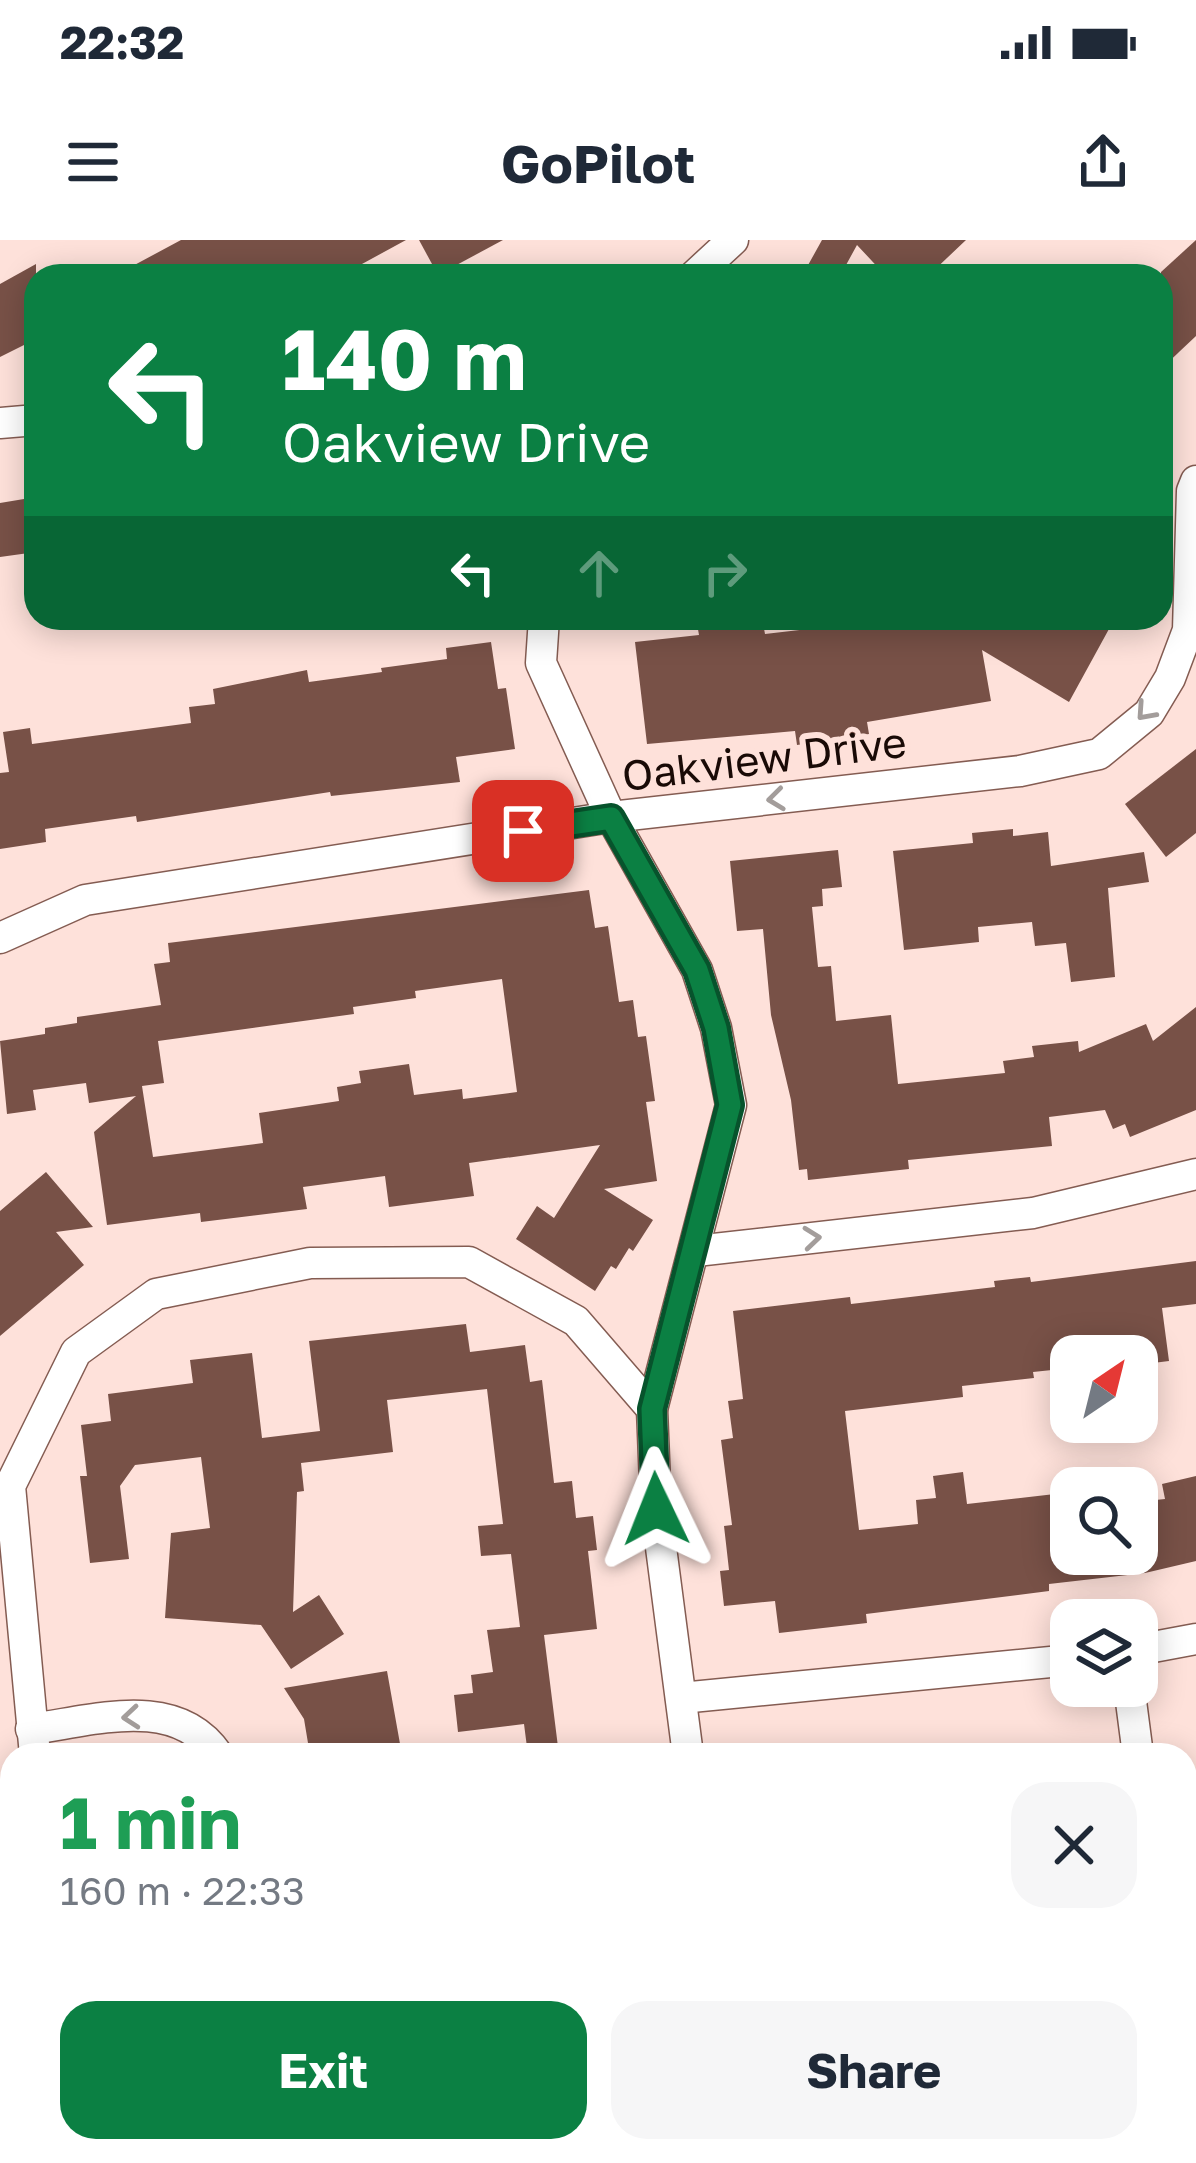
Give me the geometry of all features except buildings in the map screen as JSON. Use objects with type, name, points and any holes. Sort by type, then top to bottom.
[{"type":"street","points":[[707,264],[733,240]]},
{"type":"street","name":"Oakview Drive","points":[[0,938],[85,900],[611,818],[1020,771],[1099,754],[1149,713],[1170,678],[1188,630],[1196,482]]},
{"type":"street","points":[[543,630],[541,663],[611,818],[697,970],[716,1028],[730,1105],[652,1409],[656,1509],[687,1743]]},
{"type":"street","points":[[696,1251],[1034,1213],[1196,1174]]},
{"type":"street","points":[[210,1743],[178,1721],[146,1714],[33,1742],[10,1486],[76,1352],[156,1294],[310,1263],[469,1262],[576,1321],[652,1409]]},
{"type":"street","points":[[1158,1646],[1196,1639]]},
{"type":"street","points":[[681,1698],[1050,1662]]},
{"type":"street","points":[[1132,1707],[1136,1743]]},
{"type":"route","points":[[523,831],[611,818],[697,970],[716,1028],[730,1105],[652,1409],[656,1509]]}]
